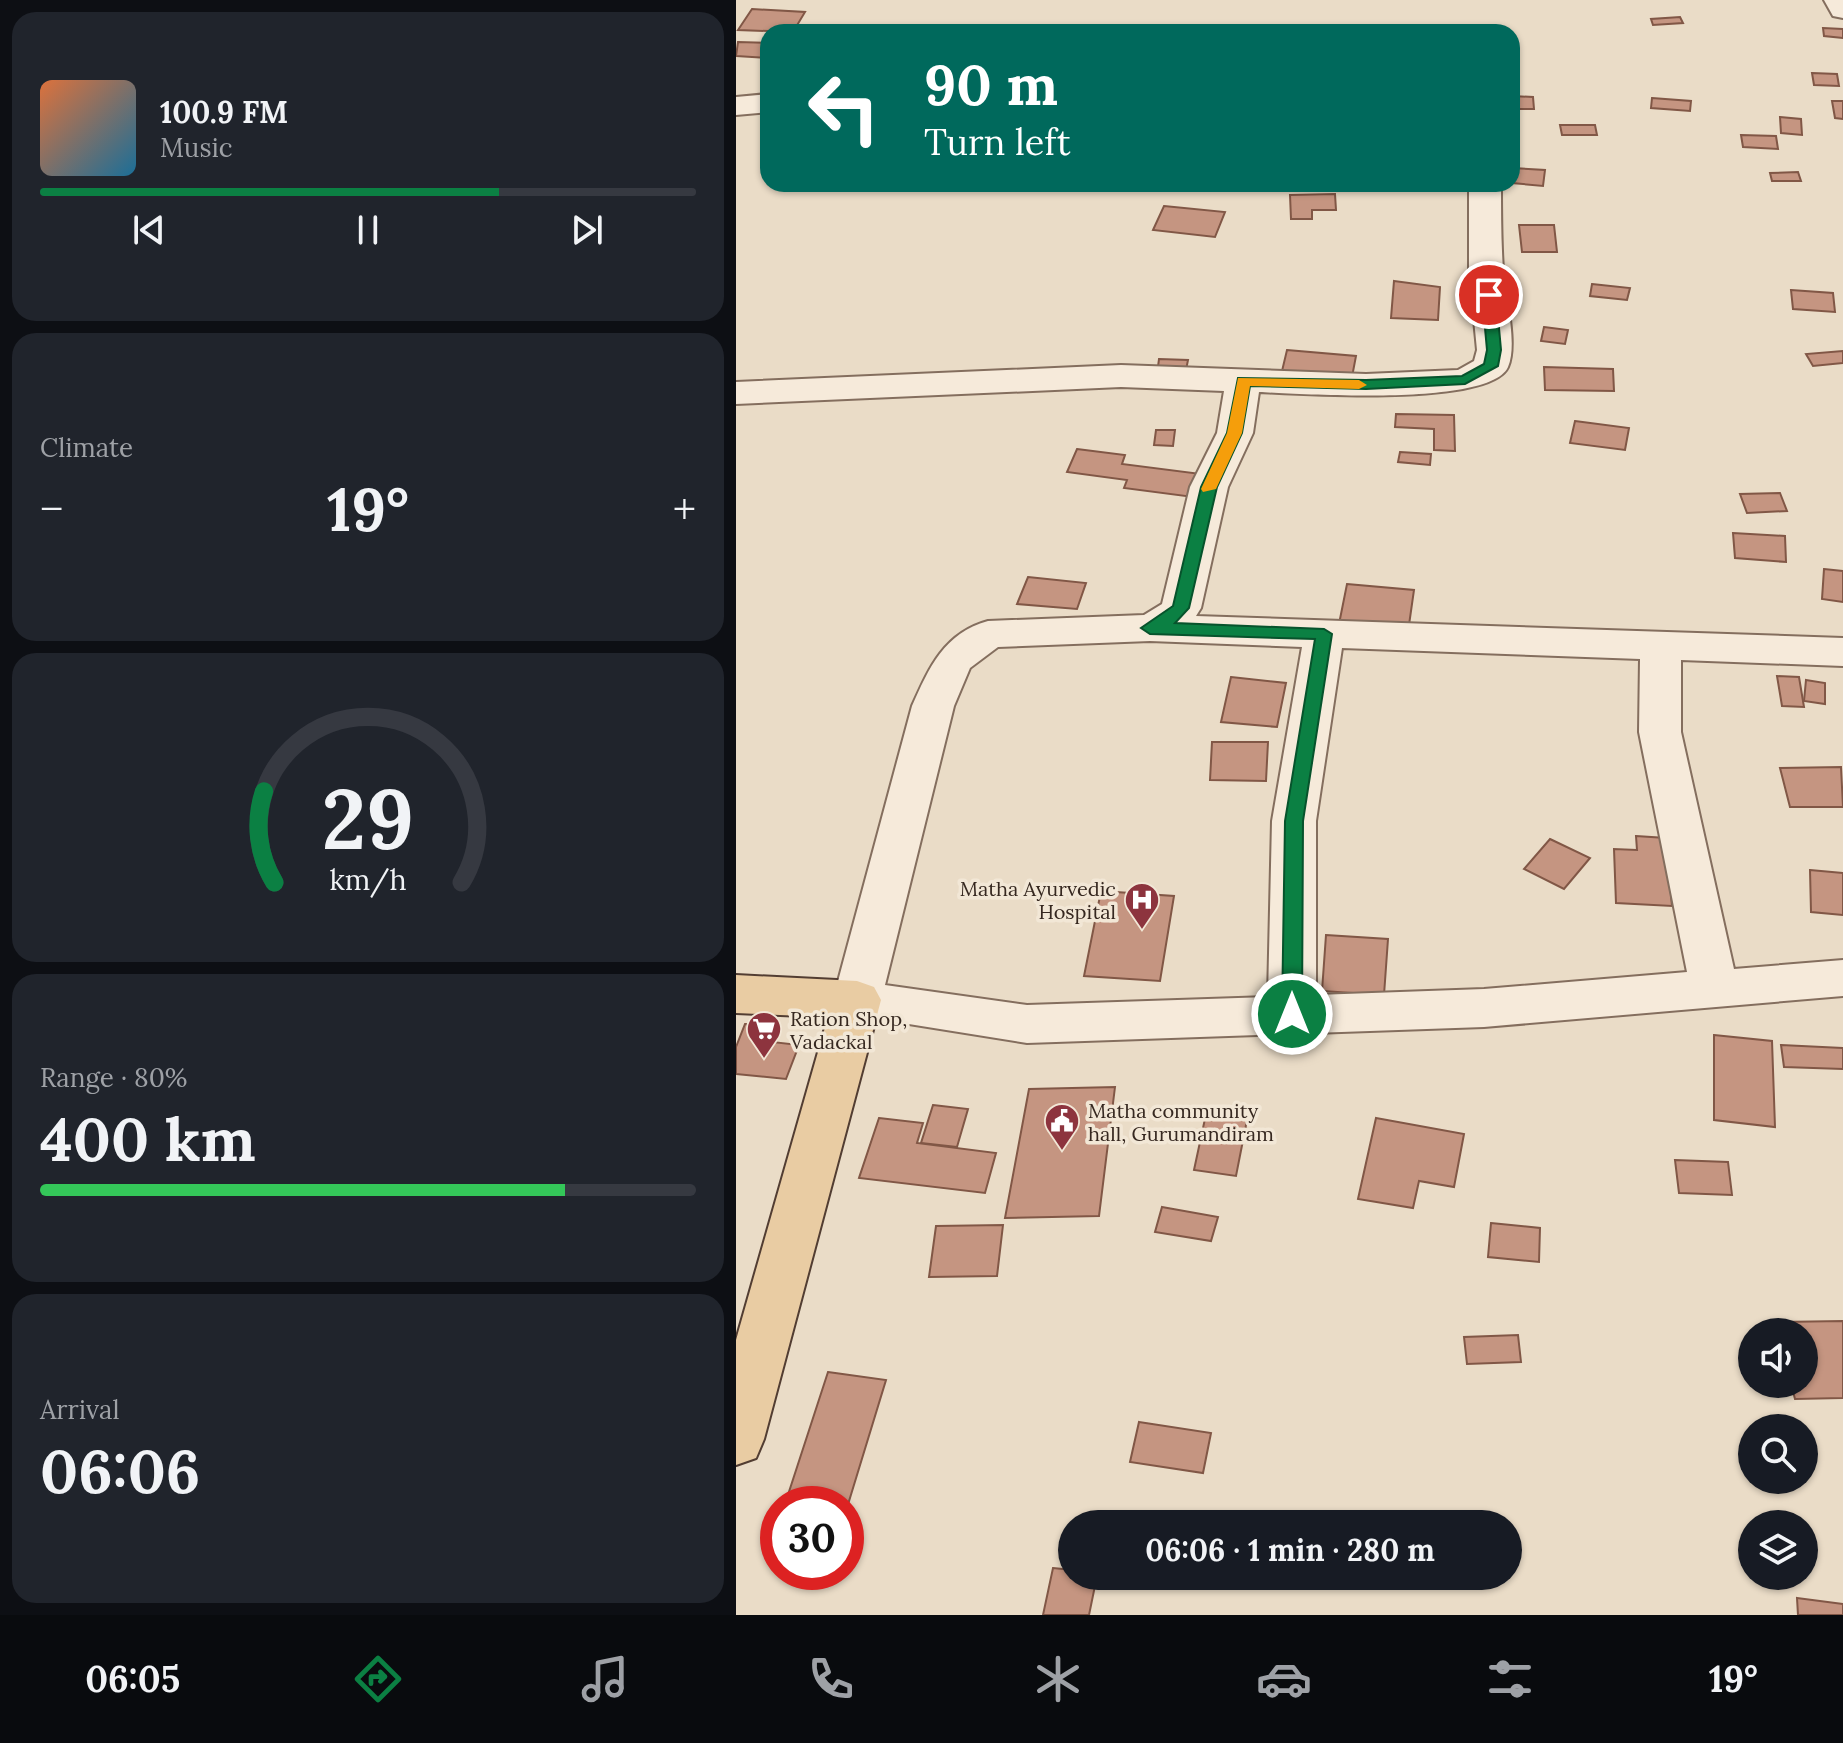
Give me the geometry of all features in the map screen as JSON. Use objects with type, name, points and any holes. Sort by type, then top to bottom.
[{"type":"main road","points":[[736,994],[857,1000],[736,1439]]},
{"type":"street","points":[[1838,0],[1843,10]]},
{"type":"street","points":[[736,106],[760,104]]},
{"type":"street","points":[[736,393],[1121,376],[1366,385],[1465,380],[1491,366],[1494,350],[1486,268],[1485,192]]},
{"type":"street","points":[[1150,628],[1171,619],[1181,608],[1209,487],[1235,433],[1243,381]]},
{"type":"street","points":[[1843,652],[1150,628],[988,634],[953,660],[933,706],[857,1000],[1027,1024],[1484,1008],[1843,978]]},
{"type":"street","points":[[1292,1014],[1294,821],[1324,634]]},
{"type":"street","points":[[1661,646],[1660,732],[1714,988]]},
{"type":"building","points":[[752,9],[805,12],[798,24],[760,24],[760,31],[738,30]]},
{"type":"building","points":[[1680,17],[1683,23],[1653,25],[1651,19]]},
{"type":"building","points":[[1823,28],[1843,29],[1843,38],[1824,36]]},
{"type":"building","points":[[738,42],[760,43],[760,58],[736,56]]},
{"type":"building","points":[[1812,73],[1837,74],[1839,86],[1814,85]]},
{"type":"building","points":[[1520,96],[1533,97],[1534,109],[1520,109]]},
{"type":"building","points":[[1652,98],[1691,101],[1690,111],[1651,108]]},
{"type":"building","points":[[1832,101],[1843,101],[1843,119],[1835,118]]},
{"type":"building","points":[[1780,117],[1801,119],[1802,135],[1781,133]]},
{"type":"building","points":[[1560,125],[1595,125],[1597,135],[1562,135]]},
{"type":"building","points":[[1741,135],[1776,136],[1778,149],[1743,147]]},
{"type":"building","points":[[1520,168],[1545,170],[1543,186],[1520,184]]},
{"type":"building","points":[[1798,172],[1801,181],[1772,181],[1770,173]]},
{"type":"building","points":[[1335,194],[1336,210],[1312,210],[1312,219],[1291,219],[1290,195]]},
{"type":"building","points":[[1164,206],[1225,212],[1215,237],[1153,230]]},
{"type":"building","points":[[1519,225],[1554,225],[1557,252],[1522,252]]},
{"type":"building","points":[[1394,281],[1440,287],[1438,320],[1391,318]]},
{"type":"building","points":[[1592,284],[1630,288],[1627,300],[1590,296]]},
{"type":"building","points":[[1791,290],[1833,293],[1835,312],[1793,309]]},
{"type":"building","points":[[1544,327],[1568,330],[1565,344],[1541,341]]},
{"type":"building","points":[[1287,350],[1356,356],[1352,377],[1282,371]]},
{"type":"building","points":[[1843,351],[1843,363],[1813,366],[1806,354]]},
{"type":"building","points":[[1159,359],[1188,360],[1185,375],[1157,374]]},
{"type":"building","points":[[1544,367],[1613,369],[1614,391],[1545,390]]},
{"type":"building","points":[[1396,414],[1454,415],[1455,451],[1434,450],[1434,429],[1395,427]]},
{"type":"building","points":[[1575,421],[1629,428],[1625,450],[1570,443]]},
{"type":"building","points":[[1156,430],[1175,430],[1173,446],[1154,445]]},
{"type":"building","points":[[1077,449],[1125,455],[1122,464],[1201,474],[1193,497],[1124,488],[1127,480],[1067,472]]},
{"type":"building","points":[[1400,452],[1431,454],[1430,465],[1398,462]]},
{"type":"building","points":[[1780,493],[1787,511],[1747,513],[1740,494]]},
{"type":"building","points":[[1733,533],[1785,536],[1786,562],[1735,558]]},
{"type":"building","points":[[1824,569],[1843,571],[1843,602],[1822,599]]},
{"type":"building","points":[[1028,577],[1086,583],[1077,609],[1017,604]]},
{"type":"building","points":[[1347,584],[1414,590],[1409,625],[1338,629]]},
{"type":"building","points":[[1777,676],[1799,677],[1804,707],[1782,706]]},
{"type":"building","points":[[1231,677],[1286,683],[1277,727],[1221,722]]},
{"type":"building","points":[[1806,680],[1825,683],[1825,704],[1804,701]]},
{"type":"building","points":[[1212,742],[1268,742],[1266,781],[1210,780]]},
{"type":"building","points":[[1841,767],[1843,807],[1790,807],[1780,768]]},
{"type":"building","points":[[1636,836],[1666,838],[1672,906],[1616,903],[1614,849],[1637,850]]},
{"type":"building","points":[[1550,839],[1590,858],[1564,889],[1524,869]]},
{"type":"building","points":[[1810,870],[1843,873],[1843,915],[1811,912]]},
{"type":"building","points":[[1101,891],[1174,896],[1160,981],[1084,976]]},
{"type":"building","points":[[1326,935],[1388,939],[1384,995],[1322,991]]},
{"type":"building","name":"Ration Shop, Vadackal","points":[[745,1024],[779,1025],[772,1042],[799,1045],[786,1079],[736,1074],[736,1047]]},
{"type":"building","points":[[1714,1035],[1772,1041],[1775,1127],[1714,1120]]},
{"type":"building","points":[[1781,1045],[1843,1048],[1843,1069],[1784,1067]]},
{"type":"building","name":"Matha community hall, Gurumandiram","points":[[1115,1087],[1099,1216],[1005,1218],[1029,1089]]},
{"type":"building","points":[[933,1105],[968,1109],[957,1147],[921,1143]]},
{"type":"building","points":[[1206,1114],[1247,1120],[1236,1176],[1194,1170]]},
{"type":"building","points":[[879,1118],[923,1123],[917,1143],[996,1153],[985,1193],[859,1178]]},
{"type":"building","points":[[1376,1118],[1464,1134],[1454,1187],[1419,1181],[1413,1208],[1358,1199]]},
{"type":"building","points":[[1675,1160],[1728,1162],[1732,1195],[1679,1193]]},
{"type":"building","points":[[1162,1207],[1218,1217],[1211,1241],[1155,1232]]},
{"type":"building","points":[[1491,1223],[1540,1228],[1539,1262],[1488,1257]]},
{"type":"building","points":[[1003,1225],[997,1276],[929,1277],[936,1226]]},
{"type":"building","points":[[1818,1321],[1843,1321],[1843,1398],[1795,1399],[1818,1398]]},
{"type":"building","points":[[1518,1335],[1521,1362],[1467,1364],[1464,1337]]},
{"type":"building","points":[[828,1372],[886,1380],[854,1486],[791,1486]]},
{"type":"building","points":[[1139,1422],[1211,1433],[1203,1473],[1130,1462]]},
{"type":"building","points":[[1053,1568],[1058,1569],[1058,1590],[1094,1590],[1089,1615],[1043,1615]]},
{"type":"building","points":[[1797,1598],[1843,1604],[1843,1615],[1798,1615]]},
{"type":"slow traffic","points":[[1209,489],[1235,433],[1243,381],[1359,385]]},
{"type":"place","name":"Matha Ayurvedic Hospital","points":[[1142,931]]},
{"type":"place","name":"Ration Shop, Vadackal","points":[[764,1060]]},
{"type":"place","name":"Matha community hall, Gurumandiram","points":[[1062,1152]]},
{"type":"route","points":[[1292,1014],[1294,821],[1324,634],[1150,628],[1171,619],[1181,608],[1209,487],[1235,433],[1243,381],[1366,385],[1465,380],[1491,366],[1494,350],[1489,295]]}]
